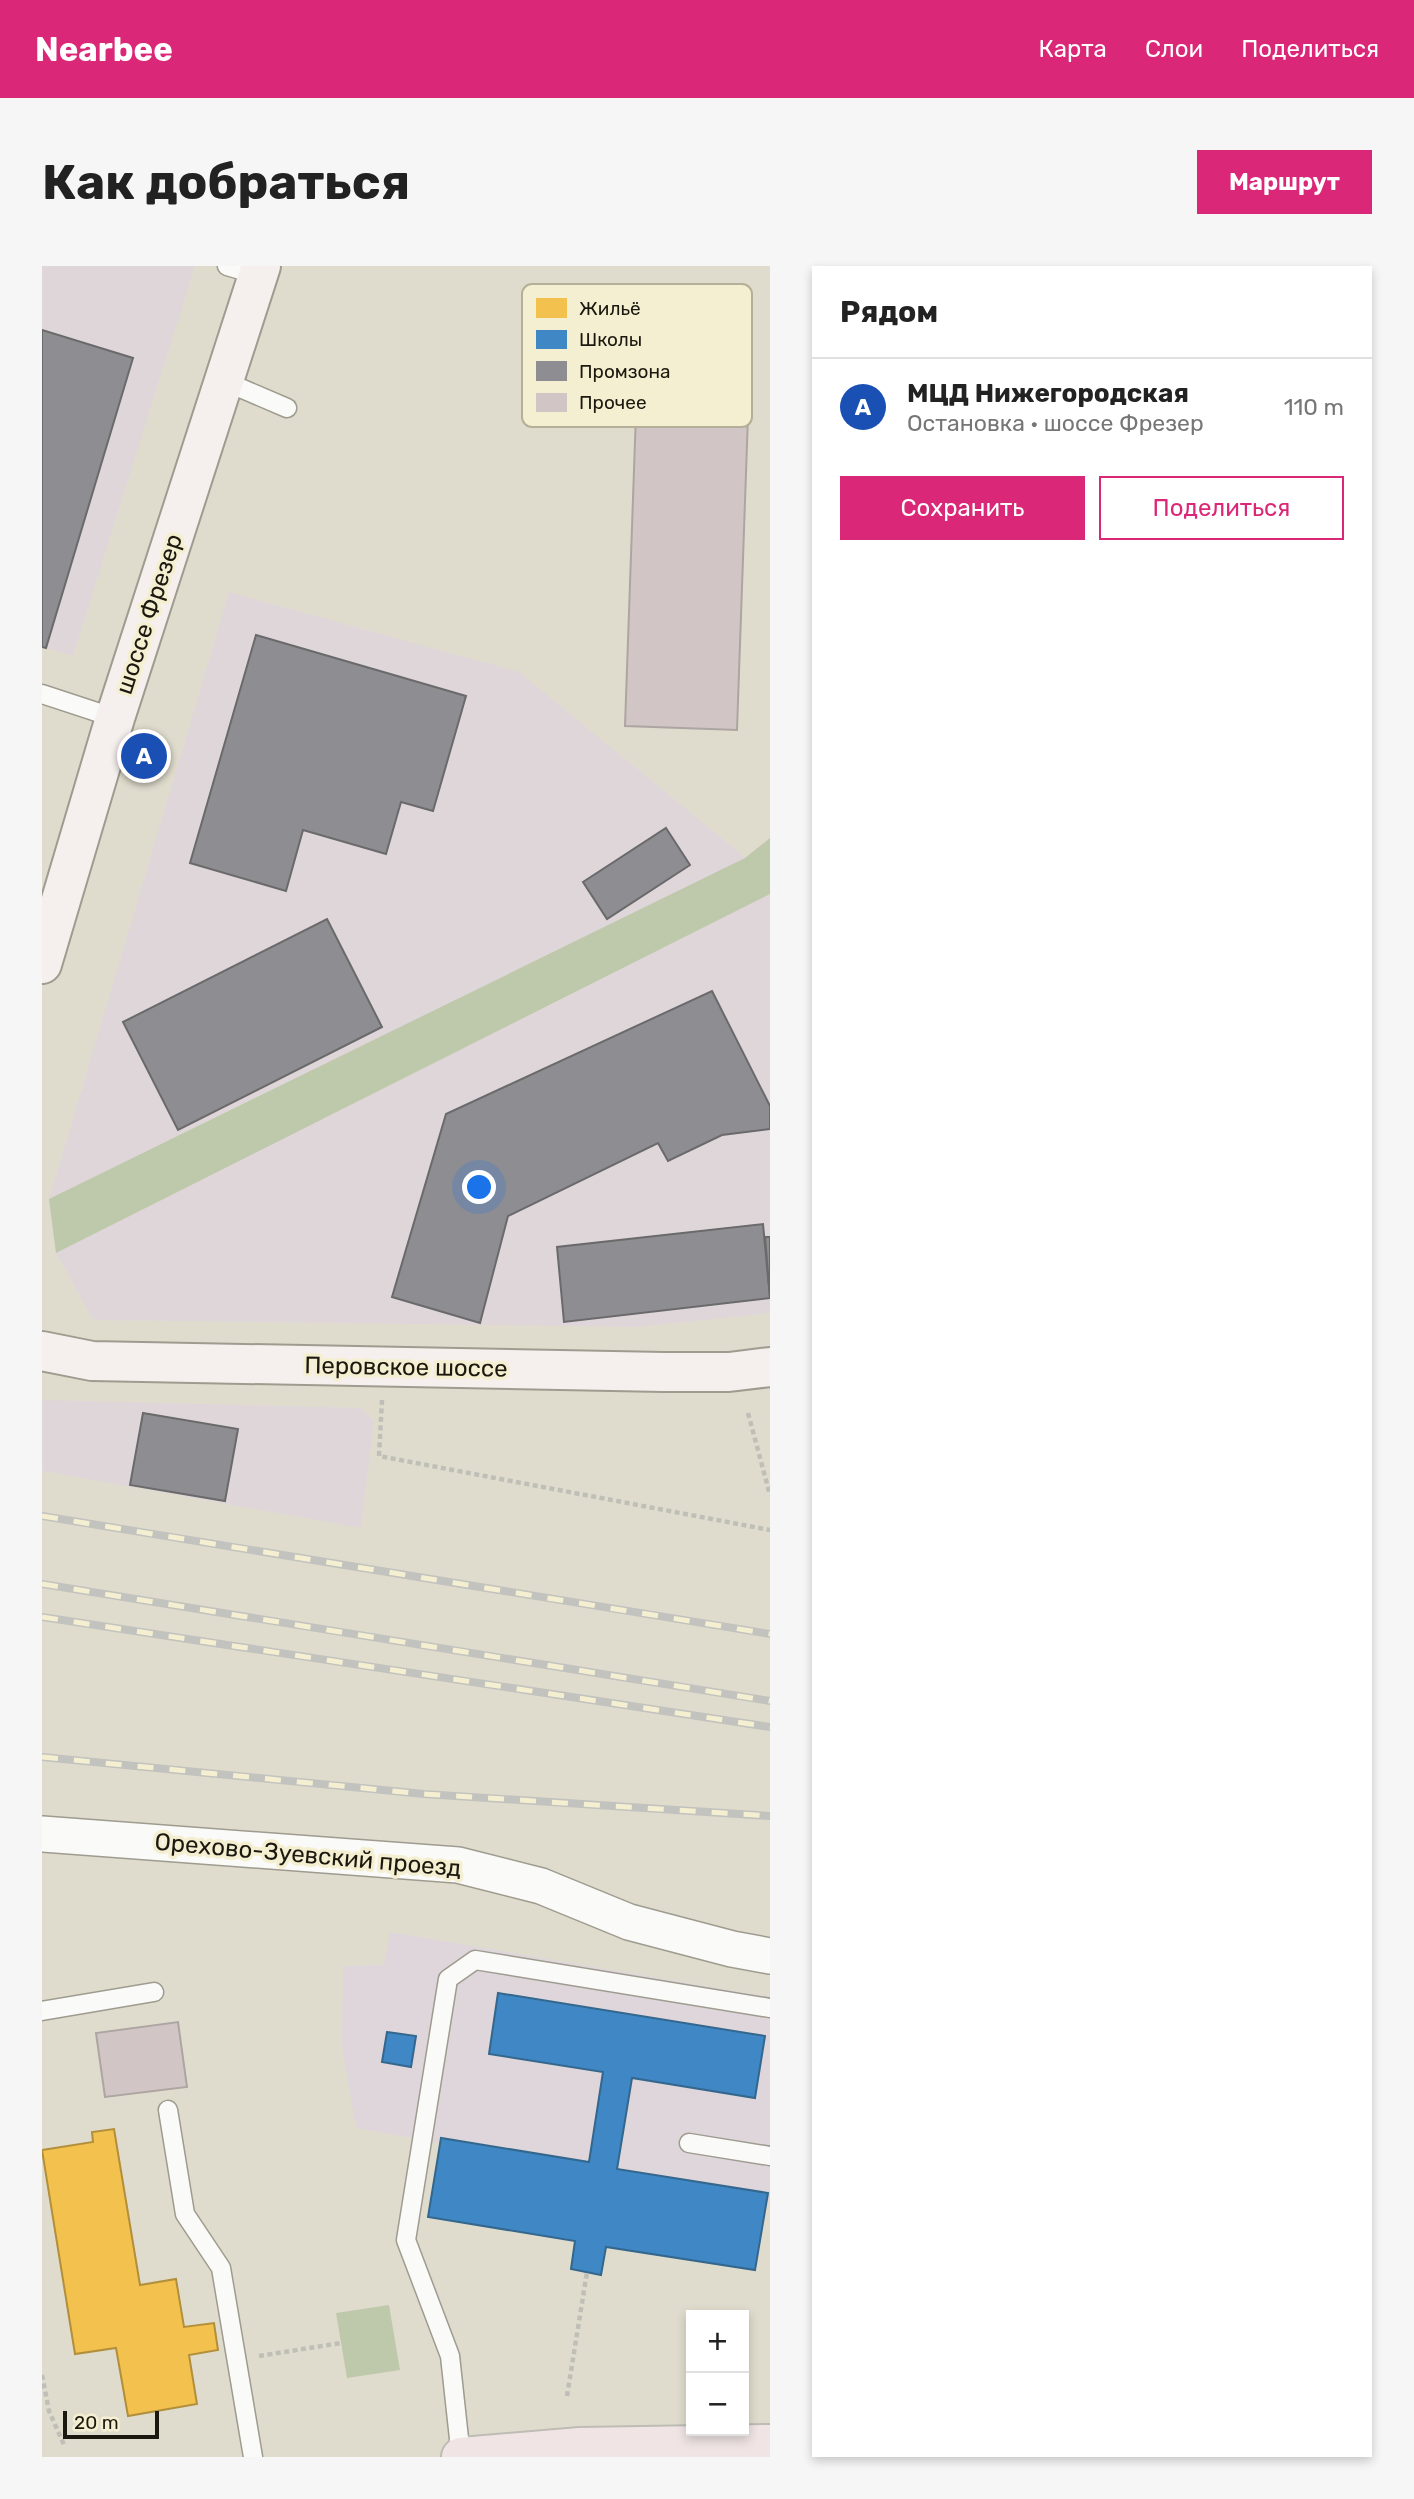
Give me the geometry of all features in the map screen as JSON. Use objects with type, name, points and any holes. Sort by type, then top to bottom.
[{"type":"main road","points":[[461,2457],[580,2447],[770,2444]]},
{"type":"street","name":"шоссе Фрезер","points":[[42,964],[115,718],[224,381],[249,269]]},
{"type":"street","name":"Перовское шоссе","points":[[42,1352],[92,1361],[664,1372],[770,1367]]},
{"type":"street","name":"Орехово-Зуевский проезд","points":[[42,1834],[458,1865],[541,1886],[629,1922],[732,1949],[770,1956]]},
{"type":"lane","points":[[224,381],[287,408]]},
{"type":"lane","points":[[42,694],[115,718]]},
{"type":"lane","points":[[461,2457],[450,2356],[406,2239],[448,1979],[475,1960],[770,2008]]},
{"type":"lane","points":[[42,2011],[154,1992]]},
{"type":"lane","points":[[168,2110],[185,2214],[221,2268],[253,2457]]},
{"type":"lane","points":[[689,2143],[770,2156]]},
{"type":"path","points":[[382,1399],[379,1455],[770,1530]]},
{"type":"path","points":[[748,1413],[770,1495]]},
{"type":"path","points":[[567,2396],[587,2272]]},
{"type":"path","points":[[237,2360],[341,2343]]},
{"type":"path","points":[[42,2375],[49,2411],[65,2447]]},
{"type":"shaded area","points":[[42,266],[195,266],[73,656],[42,647]]},
{"type":"shaded area","points":[[229,592],[519,672],[746,858],[49,1199]]},
{"type":"shaded area","points":[[770,894],[770,1313],[638,1327],[93,1320],[56,1253]]},
{"type":"shaded area","points":[[42,1400],[361,1408],[374,1421],[361,1528],[42,1471]]},
{"type":"shaded area","points":[[390,1932],[770,1997],[770,2202],[766,2202],[755,2270],[606,2247],[601,2275],[571,2269],[574,2241],[428,2217],[440,2143],[356,2128],[342,2046],[343,1966],[384,1965]]},
{"type":"green space","points":[[770,838],[770,894],[56,1253],[49,1199],[745,858]]},
{"type":"green space","points":[[389,2305],[400,2370],[347,2378],[336,2313]]},
{"type":"building: Жильё","points":[[114,2129],[140,2285],[176,2279],[184,2327],[214,2323],[218,2350],[189,2355],[197,2404],[128,2416],[116,2348],[75,2354],[42,2150],[93,2142],[92,2132]]},
{"type":"building: Школы","points":[[498,1993],[765,2036],[755,2098],[632,2078],[617,2169],[768,2193],[755,2270],[606,2247],[601,2275],[571,2269],[575,2241],[428,2217],[441,2138],[589,2162],[603,2072],[489,2054]]},
{"type":"building: Школы","points":[[387,2032],[416,2036],[411,2067],[382,2062]]},
{"type":"building: Промзона","points":[[42,330],[133,358],[46,648],[42,647]]},
{"type":"building: Промзона","points":[[256,635],[466,696],[433,811],[401,802],[386,854],[303,830],[286,891],[190,863]]},
{"type":"building: Промзона","points":[[666,828],[690,865],[607,919],[583,882]]},
{"type":"building: Промзона","points":[[327,919],[382,1027],[178,1130],[123,1022]]},
{"type":"building: Промзона","points":[[712,991],[770,1106],[770,1129],[722,1135],[668,1161],[658,1143],[508,1216],[480,1323],[392,1297],[446,1114]]},
{"type":"building: Промзона","points":[[763,1224],[770,1298],[564,1322],[557,1247]]},
{"type":"building: Промзона","points":[[765,1237],[770,1237],[770,1298]]},
{"type":"building: Промзона","points":[[143,1413],[238,1429],[225,1501],[130,1485]]},
{"type":"building: Прочее","points":[[636,427],[748,427],[737,730],[625,726]]},
{"type":"building: Прочее","points":[[178,2022],[187,2087],[105,2097],[96,2033]]},
{"type":"railway","points":[[42,1516],[770,1634]]},
{"type":"railway","points":[[42,1584],[770,1701]]},
{"type":"railway","points":[[42,1617],[770,1727]]},
{"type":"railway","points":[[42,1757],[424,1794],[770,1816]]},
{"type":"place","name":"МЦД Нижегородская","points":[[144,756]]}]
